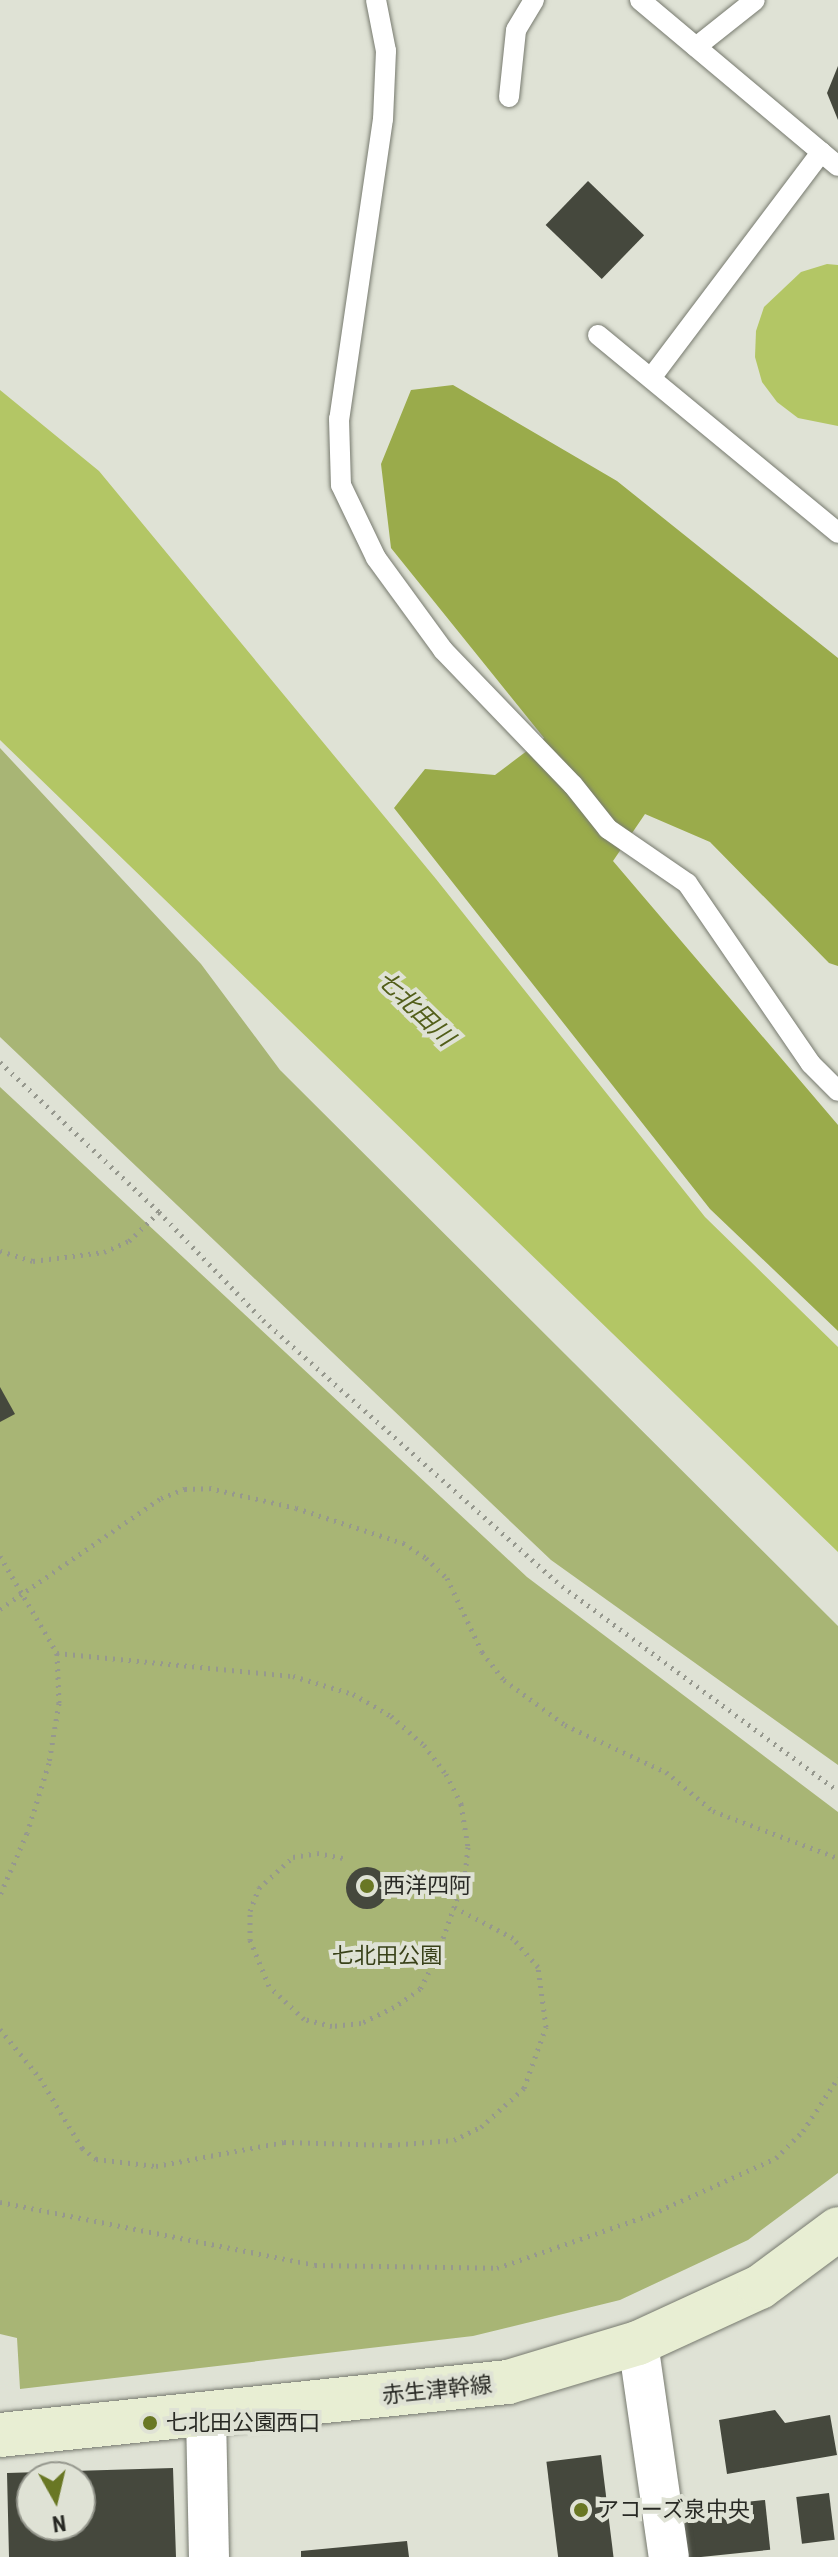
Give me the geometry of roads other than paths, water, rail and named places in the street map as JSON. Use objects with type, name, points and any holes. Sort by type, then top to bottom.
[{"type":"street","name":"赤生津幹線","points":[[0,2435],[508,2382],[638,2343],[760,2287],[838,2229]]},
{"type":"street","points":[[638,2343],[669,2557]]},
{"type":"street","points":[[206,2415],[209,2557]]},
{"type":"lane","points":[[376,0],[386,51],[383,119],[339,419],[341,485],[376,558],[443,650],[573,785],[608,829],[687,883],[802,1051],[838,1091]]},
{"type":"lane","points":[[509,97],[516,30],[534,0]]},
{"type":"lane","points":[[640,0],[838,166]]},
{"type":"lane","points":[[696,47],[755,0]]},
{"type":"lane","points":[[651,378],[821,152]]},
{"type":"lane","points":[[598,335],[838,533]]},
{"type":"water","points":[[827,264],[838,265],[838,426],[798,418],[777,402],[762,382],[755,357],[756,331],[764,307],[801,272]]},
{"type":"water","name":"七北田川","points":[[0,390],[99,471],[436,879],[705,1217],[838,1347],[838,1552],[0,740]]},
{"type":"place","name":"西洋四阿","points":[[367,1886]]},
{"type":"place","name":"七北田公園西口","points":[[150,2423]]},
{"type":"place","name":"アコーズ泉中央","points":[[581,2510]]},
{"type":"park label","name":"七北田公園","points":[[387,1956]]}]
